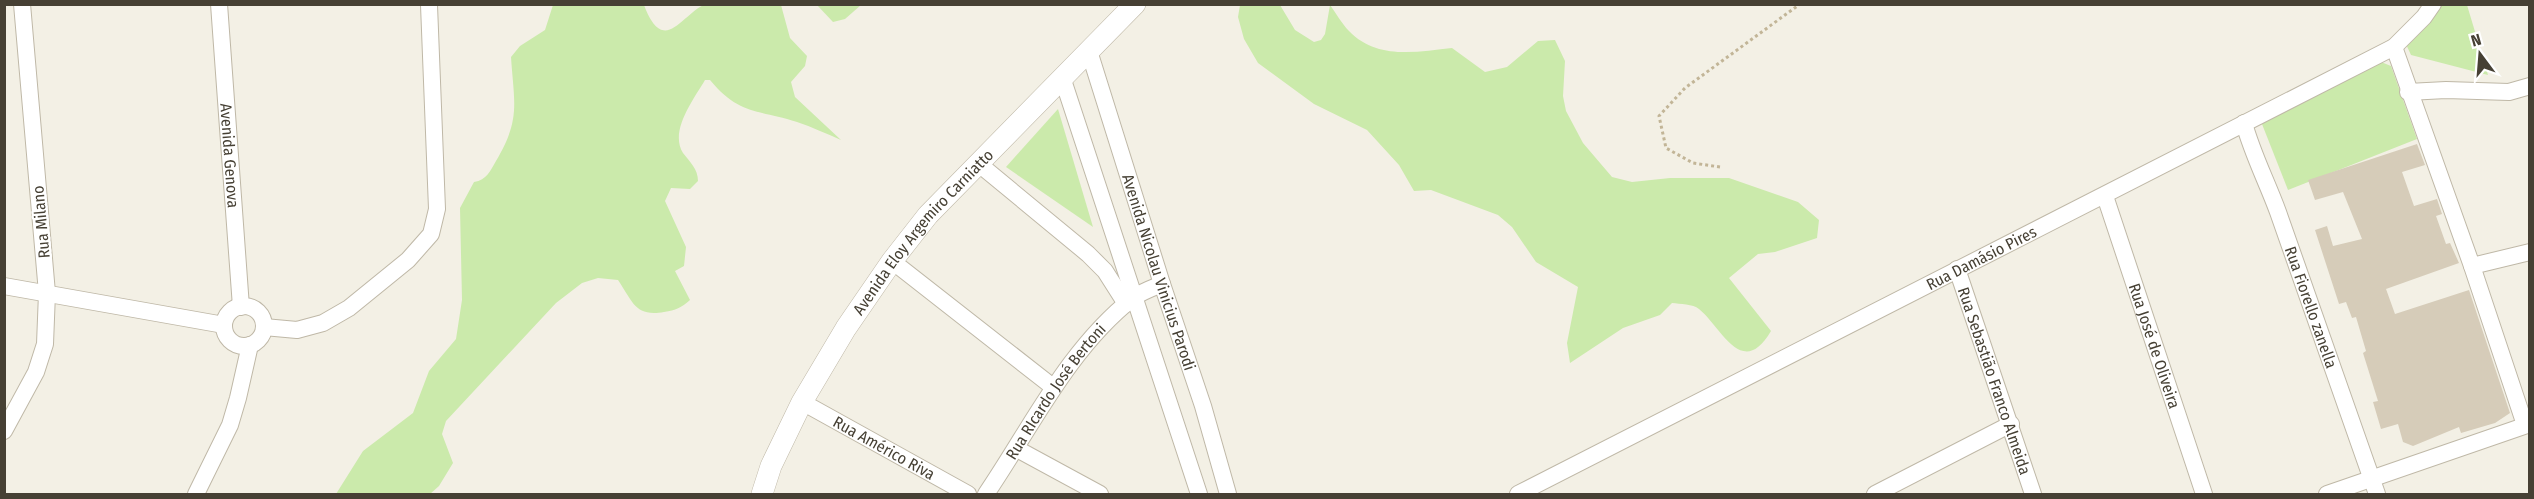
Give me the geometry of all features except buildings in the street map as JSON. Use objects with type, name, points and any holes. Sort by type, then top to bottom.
[{"type":"street","name":"Rua Milano","points":[[4,431],[36,372],[45,344],[47,293],[22,4]]},
{"type":"street","name":"Avenida Genova","points":[[219,4],[241,307]]},
{"type":"street","name":"Avenida Eloy Argemiro Carniatto","points":[[762,495],[771,466],[802,402],[846,328],[892,261],[928,215],[1135,4]]},
{"type":"street","name":"Rua Damásio Pires","points":[[1518,495],[1957,268],[2105,196],[2394,47],[2424,17],[2433,4]]},
{"type":"street","points":[[264,327],[297,330],[323,323],[349,308],[408,260],[431,234],[436,209],[429,5]]},
{"type":"street","points":[[2327,495],[2527,424],[2394,47]]},
{"type":"street","name":"Avenida Nicolau Vinicius Parodi","points":[[1089,51],[1203,406],[1228,495]]},
{"type":"street","name":"Avenida Nicolau Vinicius Parodi","points":[[1062,77],[1131,300],[1199,495]]},
{"type":"street","points":[[2408,92],[2446,90],[2509,92],[2529,86]]},
{"type":"street","name":"Rua Fiorello zanella","points":[[2244,123],[2249,143],[2263,171],[2278,212],[2377,495]]},
{"type":"street","points":[[979,164],[1088,254],[1131,300]]},
{"type":"street","name":"Rua José de Oliveira","points":[[2105,196],[2204,495]]},
{"type":"street","points":[[2472,266],[2529,252]]},
{"type":"street","points":[[892,261],[1053,387]]},
{"type":"street","name":"Rua Sebastião Franco Almeida","points":[[1957,268],[2033,495]]},
{"type":"street","name":"Rua RIcardo José Bertoni","points":[[986,495],[1017,449],[1053,387],[1096,333],[1131,300],[1162,284]]},
{"type":"street","points":[[4,286],[224,325]]},
{"type":"street","points":[[241,307],[247,307],[259,313],[264,327],[261,338],[250,345],[243,346],[231,342],[224,325],[229,313],[241,307]]},
{"type":"street","points":[[196,495],[230,425],[250,345]]},
{"type":"street","name":"Rua Américo Riva","points":[[802,402],[968,495]]},
{"type":"street","points":[[1875,495],[2010,424]]},
{"type":"street","points":[[1017,449],[1100,495]]},
{"type":"path","points":[[1720,168],[1693,163],[1666,148],[1659,116],[1685,88],[1800,4]]},
{"type":"green space","points":[[706,4],[781,5],[790,38],[807,56],[805,66],[791,82],[795,97],[841,140],[797,122],[740,106],[721,92],[710,80],[705,80],[685,115],[679,135],[679,144],[695,169],[698,181],[690,189],[671,188],[665,201],[686,247],[684,266],[675,271],[690,300],[672,310],[647,312],[636,306],[618,280],[598,278],[582,283],[556,303],[446,421],[442,434],[453,463],[439,486],[430,494],[336,494],[363,451],[413,413],[429,371],[456,339],[462,300],[460,208],[474,182],[490,172],[509,134],[514,110],[511,57],[520,46],[545,30],[553,5],[644,5],[651,21],[659,28],[666,30],[673,28]]},
{"type":"green space","points":[[817,5],[861,5],[845,19],[833,22]]},
{"type":"green space","points":[[1240,5],[1280,5],[1295,30],[1314,42],[1321,40],[1325,34],[1330,5],[1349,31],[1372,46],[1398,52],[1452,48],[1485,72],[1507,67],[1538,41],[1555,40],[1565,61],[1563,96],[1566,111],[1583,143],[1612,177],[1632,182],[1670,178],[1729,178],[1798,202],[1819,220],[1817,238],[1775,252],[1758,254],[1729,278],[1771,331],[1761,345],[1751,351],[1742,351],[1733,346],[1699,309],[1690,305],[1672,303],[1660,315],[1623,328],[1570,363],[1567,343],[1578,287],[1536,262],[1512,227],[1498,215],[1431,190],[1414,191],[1399,165],[1367,130],[1314,104],[1258,63],[1244,39],[1238,17]]},
{"type":"green space","points":[[2437,5],[2467,5],[2488,75],[2411,55],[2405,42]]},
{"type":"green space","points":[[2371,58],[2391,66],[2417,139],[2288,190],[2260,119]]},
{"type":"green space","points":[[1058,109],[1093,227],[1006,167]]}]
